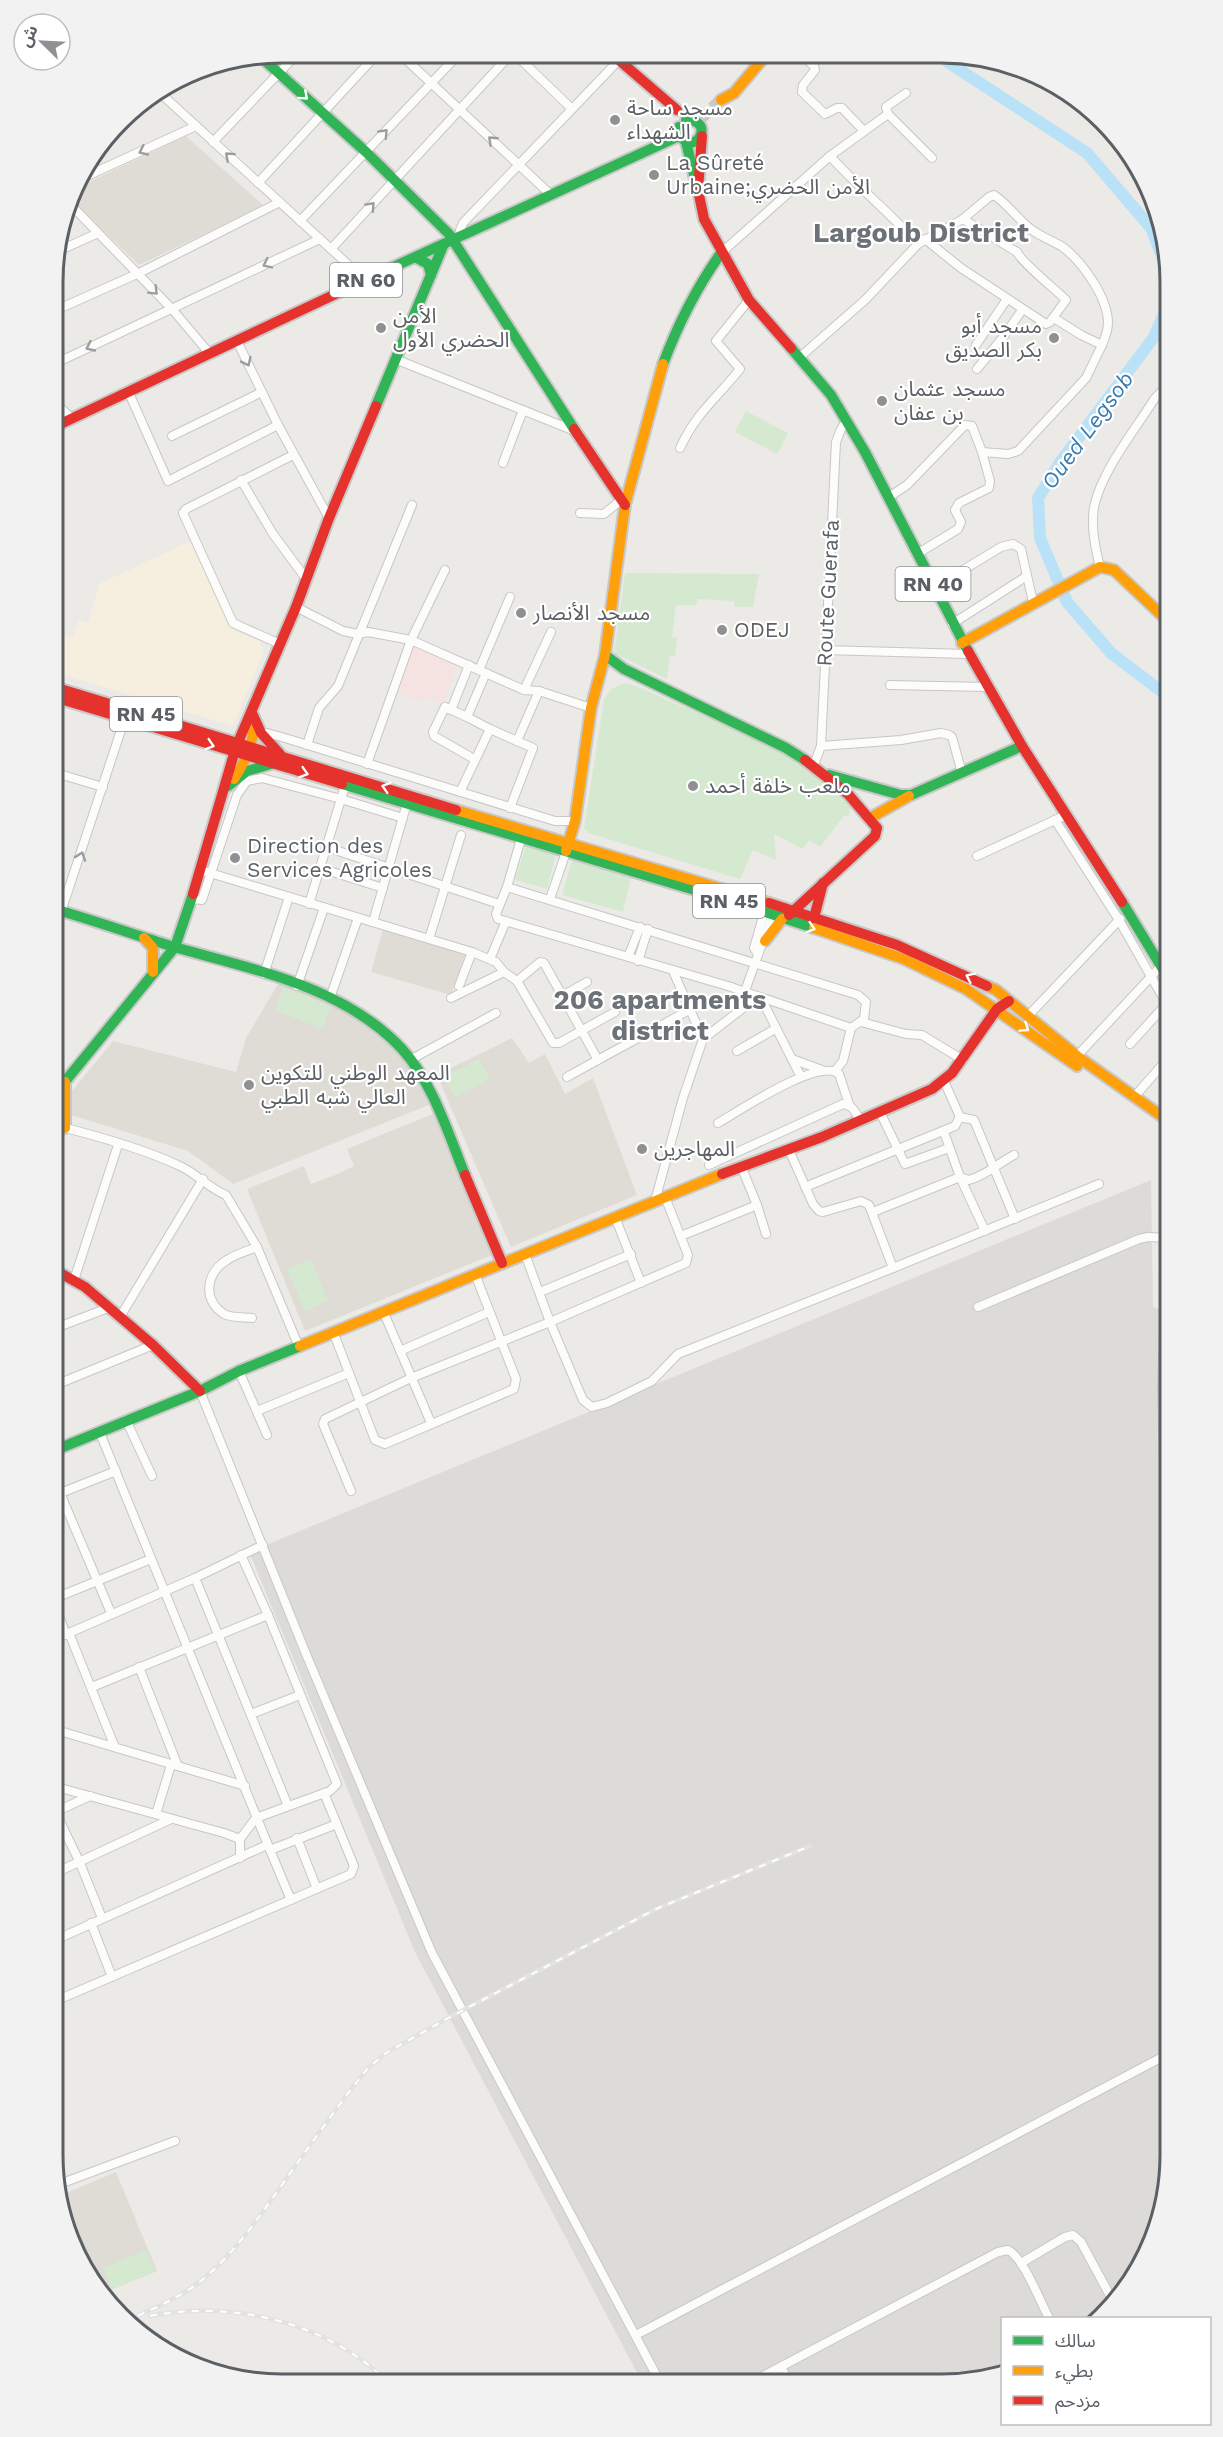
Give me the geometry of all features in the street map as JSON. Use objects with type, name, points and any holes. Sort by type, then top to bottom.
[{"type":"main road","points":[[267,63],[366,152],[453,242],[623,502]]},
{"type":"main road","points":[[623,63],[689,126]]},
{"type":"main road","points":[[725,101],[760,63]]},
{"type":"main road","points":[[664,101],[689,126]]},
{"type":"main road","name":"RN 40","points":[[689,126],[700,204],[721,253],[749,300],[831,395],[865,452],[952,624],[987,687],[1160,964]]},
{"type":"main road","name":"RN 40","points":[[689,126],[699,190]]},
{"type":"main road","name":"RN 60","points":[[63,423],[365,280],[453,242],[689,126]]},
{"type":"main road","points":[[63,1084],[175,947],[192,899],[236,747],[296,607],[329,518],[431,275],[453,242]]},
{"type":"main road","points":[[567,848],[575,821],[591,708],[605,656],[623,502],[661,369],[688,304],[721,253]]},
{"type":"main road","points":[[417,258],[428,264],[431,275]]},
{"type":"main road","points":[[962,643],[1100,567],[1114,570],[1160,614]]},
{"type":"main road","points":[[605,656],[624,669],[786,748],[814,765],[870,818],[877,828],[875,836],[794,910],[776,917],[765,941]]},
{"type":"main road","points":[[599,675],[624,669]]},
{"type":"main road","name":"RN 45","points":[[63,691],[124,718],[236,747]]},
{"type":"main road","name":"RN 45","points":[[63,698],[87,702],[236,747],[273,764],[521,839],[567,848],[794,910],[914,952],[978,981],[1010,1001],[1077,1056],[1160,1115]]},
{"type":"main road","points":[[252,711],[263,736],[280,754]]},
{"type":"main road","points":[[225,790],[249,752],[254,732],[252,711]]},
{"type":"main road","points":[[870,818],[911,795],[1022,746]]},
{"type":"main road","name":"RN 45","points":[[249,752],[280,754],[904,959],[966,989],[1160,1124]]},
{"type":"main road","points":[[225,790],[247,771],[273,764]]},
{"type":"main road","points":[[825,774],[901,795],[911,795]]},
{"type":"main road","points":[[814,918],[823,883]]},
{"type":"main road","points":[[63,912],[237,964],[330,998],[384,1031],[410,1060],[437,1108],[502,1263]]},
{"type":"main road","points":[[141,936],[152,945],[153,972]]},
{"type":"main road","points":[[63,1447],[200,1390],[239,1371],[741,1166],[789,1150],[921,1094],[944,1081],[963,1060],[997,1009],[1010,1001]]},
{"type":"main road","points":[[63,1100],[65,1082]]},
{"type":"main road","points":[[63,1275],[74,1280],[120,1317],[200,1390]]},
{"type":"street","points":[[213,142],[288,63]]},
{"type":"street","points":[[258,183],[369,63]]},
{"type":"street","points":[[410,63],[550,194]]},
{"type":"street","points":[[300,221],[450,63]]},
{"type":"street","points":[[331,249],[504,63]]},
{"type":"street","points":[[523,63],[572,109]]},
{"type":"street","points":[[453,242],[462,225],[572,109],[611,63]]},
{"type":"street","points":[[808,63],[815,70],[803,85],[802,92],[825,114],[842,108],[864,131]]},
{"type":"street","points":[[906,93],[886,106],[888,114],[932,158]]},
{"type":"street","points":[[165,97],[365,280]]},
{"type":"street","points":[[721,253],[830,156],[888,114]]},
{"type":"street","points":[[92,174],[196,126]]},
{"type":"street","points":[[830,156],[855,184],[922,242],[1046,324],[1054,318],[1066,300],[1040,274],[1019,259],[1017,252],[963,219]]},
{"type":"street","points":[[800,357],[865,300],[922,242],[963,219],[994,195],[1034,232],[1048,238],[1074,256],[1088,273],[1105,307],[1108,324],[1102,345],[1086,378],[1018,451],[1008,454],[982,452]]},
{"type":"street","points":[[63,307],[137,274],[280,202]]},
{"type":"street","points":[[76,210],[172,309],[210,354]]},
{"type":"street","points":[[66,246],[98,233]]},
{"type":"street","points":[[63,360],[320,239]]},
{"type":"street","points":[[976,345],[1007,299]]},
{"type":"street","points":[[680,448],[688,429],[703,409],[740,369],[716,341],[749,300]]},
{"type":"street","points":[[977,369],[1022,310]]},
{"type":"street","points":[[1054,318],[1102,345]]},
{"type":"street","points":[[237,341],[293,455],[329,518]]},
{"type":"street","points":[[395,359],[576,431]]},
{"type":"street","points":[[172,436],[262,392]]},
{"type":"street","points":[[129,393],[168,481],[278,425]]},
{"type":"street","points":[[1100,567],[1093,528],[1094,507],[1100,489],[1119,455],[1160,393]]},
{"type":"street","points":[[503,463],[524,410]]},
{"type":"street","points":[[63,412],[69,420]]},
{"type":"street","points":[[63,416],[69,420]]},
{"type":"street","name":"Route Guerafa","points":[[814,765],[821,746],[836,442],[840,429],[846,422]]},
{"type":"street","points":[[889,497],[907,485],[965,425],[972,426],[990,481],[989,488],[959,503],[955,510],[961,522],[958,529],[917,554]]},
{"type":"street","points":[[280,644],[233,623],[183,516],[186,509],[293,455]]},
{"type":"street","points":[[241,480],[273,534],[307,580]]},
{"type":"street","points":[[580,513],[604,514],[623,502]]},
{"type":"street","points":[[307,745],[319,708],[338,686],[412,505]]},
{"type":"street","points":[[934,587],[1008,544],[1017,545],[1021,549],[1033,602]]},
{"type":"street","points":[[367,764],[411,640],[445,570]]},
{"type":"street","points":[[952,624],[1027,576]]},
{"type":"street","points":[[467,717],[510,597]]},
{"type":"street","points":[[296,607],[343,631],[358,634],[368,632],[411,640],[524,690],[538,691],[591,708]]},
{"type":"street","points":[[524,690],[551,632]]},
{"type":"street","points":[[824,650],[968,654]]},
{"type":"street","points":[[451,710],[469,665]]},
{"type":"street","points":[[890,685],[987,687]]},
{"type":"street","points":[[517,741],[538,691]]},
{"type":"street","points":[[474,759],[434,736],[433,732],[445,707],[533,748],[510,808]]},
{"type":"street","points":[[63,892],[103,787],[124,718]]},
{"type":"street","points":[[460,792],[490,729]]},
{"type":"street","points":[[263,736],[267,733],[555,821],[575,821]]},
{"type":"street","points":[[821,746],[900,740],[944,733],[952,737],[962,773]]},
{"type":"street","points":[[63,775],[103,787]]},
{"type":"street","points":[[192,899],[202,900],[237,795],[247,781],[262,778],[403,818]]},
{"type":"street","points":[[309,904],[345,786]]},
{"type":"street","points":[[373,922],[407,803]]},
{"type":"street","points":[[977,856],[1066,815]]},
{"type":"street","points":[[1055,820],[1119,920],[1160,991]]},
{"type":"street","points":[[210,834],[222,839]]},
{"type":"street","points":[[429,939],[461,834]]},
{"type":"street","points":[[521,839],[496,917],[748,993],[851,1028]]},
{"type":"street","points":[[326,847],[499,903]]},
{"type":"street","points":[[550,899],[567,848]]},
{"type":"street","points":[[1085,867],[1097,861]]},
{"type":"street","points":[[320,868],[383,888]]},
{"type":"street","points":[[200,870],[490,959],[517,981],[550,1041],[559,1043],[615,1012]]},
{"type":"street","points":[[507,887],[640,927],[757,958],[858,995],[866,1002],[861,1022],[851,1028],[843,1061],[835,1071]]},
{"type":"street","points":[[264,974],[290,897]]},
{"type":"street","points":[[297,986],[324,908]]},
{"type":"street","points":[[1028,1016],[1129,912]]},
{"type":"street","points":[[757,958],[754,948],[776,917]]},
{"type":"street","points":[[330,998],[358,918]]},
{"type":"street","points":[[490,959],[506,921]]},
{"type":"street","points":[[628,957],[640,927]]},
{"type":"street","points":[[638,961],[648,929]]},
{"type":"street","points":[[351,1491],[323,1424],[328,1417],[411,1378],[550,1322],[686,1263],[688,1255],[681,1236],[660,1199],[683,1098],[703,1039],[743,1008],[757,958],[765,941]]},
{"type":"street","points":[[459,986],[472,952]]},
{"type":"street","points":[[517,981],[543,962],[597,1060]]},
{"type":"street","points":[[1077,1056],[1160,967]]},
{"type":"street","points":[[673,971],[703,1039]]},
{"type":"street","points":[[452,998],[504,972]]},
{"type":"street","points":[[562,996],[587,982]]},
{"type":"street","points":[[761,998],[801,1077]]},
{"type":"street","points":[[567,1077],[620,1050],[640,1036],[689,1010]]},
{"type":"street","points":[[410,1060],[496,1012]]},
{"type":"street","points":[[1131,1044],[1160,1014]]},
{"type":"street","points":[[861,1022],[906,1034],[922,1035],[963,1060]]},
{"type":"street","points":[[737,1051],[775,1029]]},
{"type":"street","points":[[792,1059],[839,1074],[849,1104],[860,1120]]},
{"type":"street","points":[[1135,1096],[1160,1067]]},
{"type":"street","points":[[718,1123],[801,1077],[822,1070]]},
{"type":"street","points":[[805,1187],[944,1132],[957,1124],[960,1117],[944,1081]]},
{"type":"street","points":[[709,1165],[835,1107],[849,1104]]},
{"type":"street","points":[[880,1112],[902,1163],[909,1164],[950,1148]]},
{"type":"street","points":[[960,1117],[974,1120],[1015,1219]]},
{"type":"street","points":[[63,1129],[167,1160],[203,1179],[218,1192],[226,1195],[257,1247],[299,1347]]},
{"type":"street","points":[[944,1132],[960,1177],[985,1231]]},
{"type":"street","points":[[74,1280],[118,1145]]},
{"type":"street","points":[[789,1150],[813,1204],[819,1211],[823,1212],[861,1201],[867,1203],[873,1212],[893,1268]]},
{"type":"street","points":[[873,1212],[960,1177],[969,1180],[990,1173],[999,1162],[1014,1155]]},
{"type":"street","points":[[741,1166],[757,1204],[766,1234]]},
{"type":"street","points":[[120,1317],[203,1179]]},
{"type":"street","points":[[525,1254],[550,1322],[583,1400],[592,1407],[607,1403],[652,1380],[678,1354],[1099,1184]]},
{"type":"street","points":[[681,1236],[757,1204]]},
{"type":"street","points":[[615,1217],[641,1283]]},
{"type":"street","points":[[978,1307],[1139,1239],[1160,1238]]},
{"type":"street","points":[[252,1318],[226,1315],[214,1304],[209,1292],[209,1281],[214,1271],[226,1260],[257,1247]]},
{"type":"street","points":[[540,1292],[631,1254]]},
{"type":"street","points":[[334,1334],[375,1440],[385,1444],[514,1389],[516,1379],[475,1274]]},
{"type":"street","points":[[63,1325],[108,1308]]},
{"type":"street","points":[[400,1351],[489,1312]]},
{"type":"street","points":[[384,1313],[431,1423]]},
{"type":"street","points":[[63,1382],[153,1345]]},
{"type":"street","points":[[239,1371],[267,1435]]},
{"type":"street","points":[[256,1411],[349,1373]]},
{"type":"street","points":[[200,1390],[306,1654],[432,1953],[656,2374]]},
{"type":"street","points":[[126,1420],[152,1476]]},
{"type":"street","points":[[100,1432],[291,1900]]},
{"type":"street","points":[[63,1492],[116,1471]]},
{"type":"street","points":[[63,1510],[111,1613]]},
{"type":"street","points":[[63,1636],[163,1590],[195,1578],[263,1545]]},
{"type":"street","points":[[240,1858],[240,1839],[256,1818],[335,1788],[337,1781],[241,1555]]},
{"type":"street","points":[[63,1595],[151,1560]]},
{"type":"street","points":[[195,1578],[220,1634],[288,1806]]},
{"type":"street","points":[[92,1687],[268,1614]]},
{"type":"street","points":[[63,1624],[92,1687],[114,1745]]},
{"type":"street","points":[[139,1667],[174,1764],[156,1814]]},
{"type":"street","points":[[251,1714],[300,1695]]},
{"type":"street","points":[[63,1732],[245,1786]]},
{"type":"street","points":[[63,1789],[189,1822],[240,1839]]},
{"type":"street","points":[[63,1998],[351,1874],[354,1866],[324,1793]]},
{"type":"street","points":[[63,1806],[90,1796]]},
{"type":"street","points":[[63,1870],[171,1819]]},
{"type":"street","points":[[63,1936],[240,1858],[337,1824]]},
{"type":"street","points":[[63,1828],[102,1918]]},
{"type":"street","points":[[297,1838],[317,1889]]},
{"type":"street","points":[[91,1923],[112,1977]]},
{"type":"street","points":[[636,2335],[1160,2058]]},
{"type":"street","points":[[65,2182],[175,2141]]},
{"type":"street","points":[[1021,2263],[1065,2237],[1073,2235],[1081,2242],[1110,2295]]},
{"type":"street","points":[[767,2374],[998,2252],[1008,2250],[1021,2263],[1048,2317]]},
{"type":"street","points":[[781,2367],[785,2374]]},
{"type":"shaded area","points":[[186,136],[264,206],[139,265],[77,205],[87,183]]},
{"type":"shaded area","points":[[193,540],[202,558],[200,562],[207,569],[235,631],[259,641],[264,651],[233,726],[63,675],[63,635],[73,637],[79,620],[88,623],[99,584]]},
{"type":"shaded area","points":[[411,646],[457,666],[443,704],[426,697],[422,702],[394,692]]},
{"type":"shaded area","points":[[384,926],[467,950],[451,995],[371,972]]},
{"type":"shaded area","name":"المعهد الوطني للتكوين العالي شبه الطبي","points":[[279,982],[293,986],[365,1020],[388,1038],[409,1065],[431,1104],[233,1184],[188,1151],[71,1115],[72,1091],[113,1041],[236,1072],[246,1038]]},
{"type":"shaded area","points":[[512,1038],[529,1063],[545,1054],[565,1094],[593,1078],[637,1195],[511,1247],[437,1075]]},
{"type":"shaded area","points":[[435,1113],[492,1255],[305,1331],[247,1189],[304,1166],[311,1184],[335,1175],[354,1166],[347,1149]]},
{"type":"shaded area","points":[[1151,1180],[1153,1307],[1160,1309],[1160,2169],[1153,2211],[1143,2239],[1131,2264],[1106,2299],[1088,2317],[1001,2317],[1001,2366],[983,2370],[955,2374],[638,2374],[415,1952],[249,1552]]},
{"type":"shaded area","points":[[116,2172],[157,2271],[110,2290],[92,2264],[80,2239],[66,2193]]},
{"type":"green space","points":[[746,411],[788,433],[777,454],[735,432]]},
{"type":"green space","points":[[625,573],[759,574],[753,607],[735,607],[734,601],[698,599],[696,605],[676,605],[672,637],[677,638],[675,656],[670,656],[667,679],[614,653]]},
{"type":"green space","name":"ملعب خلفة أحمد","points":[[625,683],[804,760],[848,800],[849,816],[844,816],[820,847],[809,840],[803,849],[774,834],[776,860],[753,850],[740,879],[588,833],[584,828],[604,700],[611,689]]},
{"type":"green space","points":[[526,845],[556,854],[547,889],[515,880]]},
{"type":"green space","points":[[573,858],[631,877],[623,912],[562,895]]},
{"type":"green space","points":[[283,987],[331,1006],[322,1029],[275,1010]]},
{"type":"green space","points":[[479,1059],[490,1079],[455,1097],[444,1077]]},
{"type":"green space","points":[[311,1259],[328,1301],[305,1311],[287,1269]]},
{"type":"green space","points":[[146,2250],[155,2271],[112,2289],[103,2268]]},
{"type":"waterway","name":"Oued Legsob","points":[[949,63],[1087,153],[1151,228],[1156,241]]},
{"type":"waterway","name":"Oued Legsob","points":[[1160,323],[1154,337],[1061,461],[1038,498],[1040,538],[1067,602],[1111,653],[1160,690]]},
{"type":"tunnel","points":[[699,120],[721,100]]},
{"type":"railway","points":[[134,2317],[184,2292],[202,2280],[224,2260],[253,2225],[352,2088],[368,2068],[386,2053],[656,1909],[810,1846]]},
{"type":"railway","points":[[150,2316],[214,2311],[246,2314],[278,2321],[308,2331],[337,2345],[378,2374]]},
{"type":"traffic: fast","points":[[268,63],[366,152],[449,234],[574,429]]},
{"type":"traffic: fast","points":[[679,127],[679,136],[684,140],[690,143],[698,140],[701,132],[700,125],[695,121],[686,120]]},
{"type":"traffic: fast","points":[[378,274],[679,136]]},
{"type":"traffic: fast","points":[[686,142],[695,179]]},
{"type":"traffic: fast","points":[[376,406],[443,246]]},
{"type":"traffic: fast","points":[[663,364],[689,306],[721,253]]},
{"type":"traffic: fast","points":[[417,258],[428,264],[431,275]]},
{"type":"traffic: fast","points":[[791,348],[831,395],[865,452],[968,651]]},
{"type":"traffic: fast","points":[[605,655],[624,669],[786,748],[805,760]]},
{"type":"traffic: fast","points":[[829,775],[901,795],[911,795],[1022,746]]},
{"type":"traffic: fast","points":[[228,786],[247,771],[271,764]]},
{"type":"traffic: fast","points":[[342,784],[814,928]]},
{"type":"traffic: fast","points":[[63,1084],[175,947],[193,894]]},
{"type":"traffic: fast","points":[[1122,902],[1160,965]]},
{"type":"traffic: fast","points":[[63,912],[294,982],[353,1010],[379,1027],[402,1049],[423,1077],[439,1109],[465,1175]]},
{"type":"traffic: fast","points":[[63,1447],[200,1391],[239,1371],[300,1346]]},
{"type":"traffic: slow","points":[[721,100],[734,93],[759,63]]},
{"type":"traffic: slow","points":[[566,851],[575,821],[591,708],[605,655],[625,505],[663,364]]},
{"type":"traffic: slow","points":[[962,643],[1100,567],[1114,570],[1160,614]]},
{"type":"traffic: slow","points":[[234,779],[249,750],[253,735],[253,719]]},
{"type":"traffic: slow","points":[[870,818],[909,796]]},
{"type":"traffic: slow","points":[[456,810],[769,903]]},
{"type":"traffic: slow","points":[[765,941],[782,919]]},
{"type":"traffic: slow","points":[[814,928],[904,959],[966,989],[1077,1066]]},
{"type":"traffic: slow","points":[[144,938],[153,948],[153,972]]},
{"type":"traffic: slow","points":[[987,986],[996,990],[1077,1056],[1160,1115]]},
{"type":"traffic: slow","points":[[65,1082],[65,1128]]},
{"type":"traffic: slow","points":[[300,1346],[722,1174]]},
{"type":"traffic: jam","points":[[622,63],[677,110]]},
{"type":"traffic: jam","points":[[702,136],[698,190],[704,219],[749,300],[791,348]]},
{"type":"traffic: jam","points":[[63,423],[378,274]]},
{"type":"traffic: jam","points":[[193,894],[236,747],[296,607],[329,518],[376,406]]},
{"type":"traffic: jam","points":[[574,429],[625,505]]},
{"type":"traffic: jam","points":[[968,651],[1022,746],[1122,902]]},
{"type":"traffic: jam","points":[[63,690],[456,810]]},
{"type":"traffic: jam","points":[[63,700],[342,784]]},
{"type":"traffic: jam","points":[[253,715],[261,733],[280,754]]},
{"type":"traffic: jam","points":[[789,915],[875,836],[877,828],[848,794],[805,760]]},
{"type":"traffic: jam","points":[[814,918],[823,883]]},
{"type":"traffic: jam","points":[[769,903],[897,945],[987,986]]},
{"type":"traffic: jam","points":[[722,1174],[822,1137],[932,1089],[952,1073],[997,1009],[1009,1001]]},
{"type":"traffic: jam","points":[[465,1175],[502,1263]]},
{"type":"traffic: jam","points":[[63,1275],[85,1287],[153,1345],[200,1391]]},
{"type":"place","name":"مسجد ساحة الشهداء","points":[[615,120]]},
{"type":"place","name":"La Sûreté Urbaine;الأمن الحضري","points":[[654,175]]},
{"type":"place","name":"الأمن الحضري الأول","points":[[381,328]]},
{"type":"place","name":"مسجد أبو بكر الصديق","points":[[1054,338]]},
{"type":"place","name":"مسجد عثمان بن عفان","points":[[882,401]]},
{"type":"place","name":"مسجد الأنصار","points":[[521,613]]},
{"type":"place","name":"ODEJ","points":[[722,630]]},
{"type":"place","name":"ملعب خلفة أحمد","points":[[693,786]]},
{"type":"place","name":"Direction des Services Agricoles","points":[[235,858]]},
{"type":"place","name":"المعهد الوطني للتكوين العالي شبه الطبي","points":[[249,1085]]},
{"type":"place","name":"المهاجرين","points":[[642,1149]]},
{"type":"district","name":"Largoub District","points":[[921,233]]},
{"type":"district","name":"206 apartments district","points":[[660,1016]]}]
